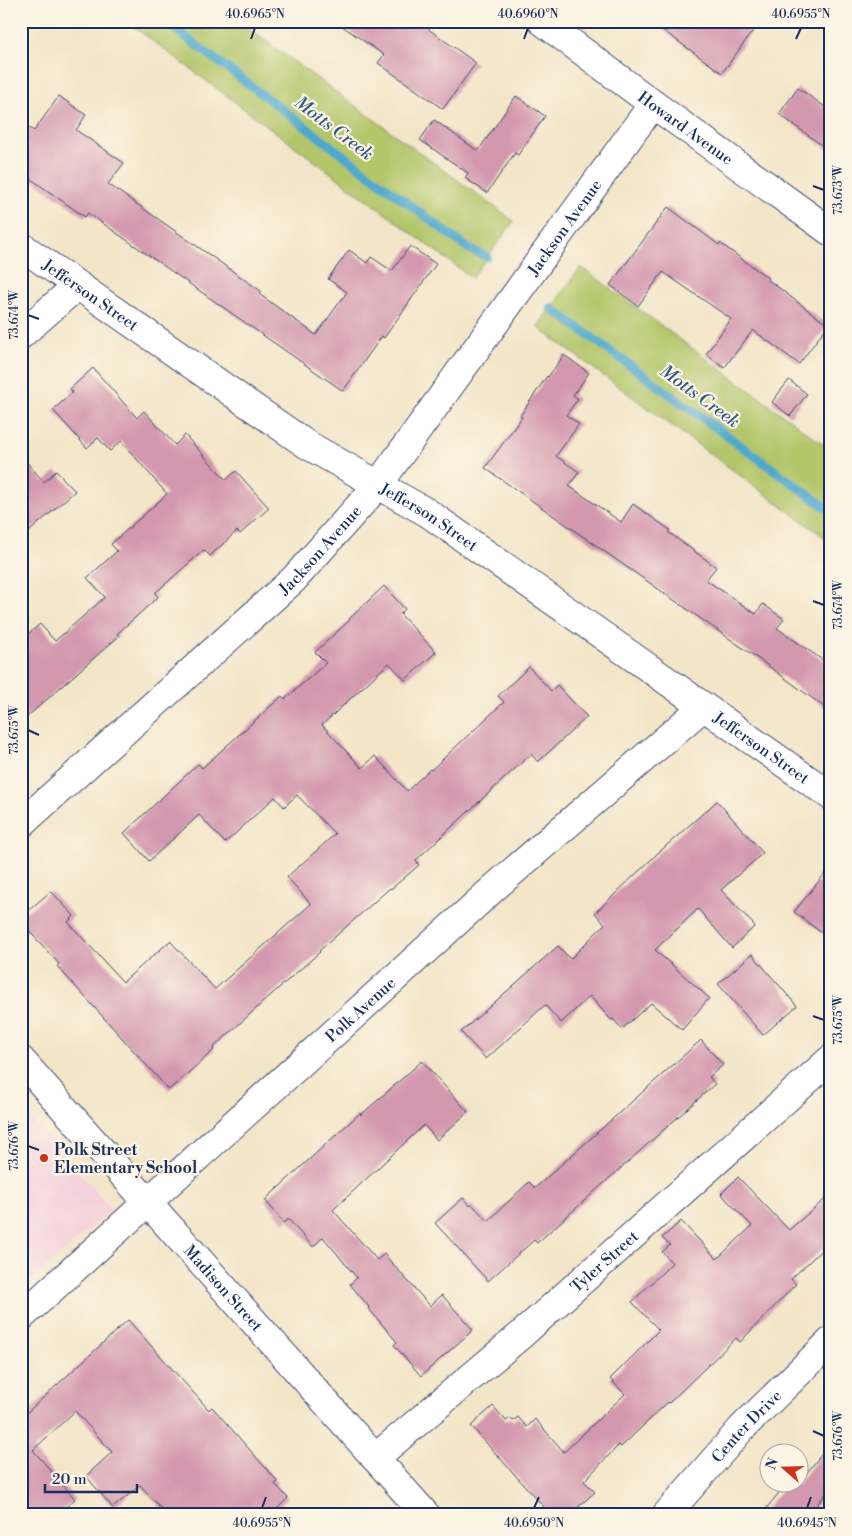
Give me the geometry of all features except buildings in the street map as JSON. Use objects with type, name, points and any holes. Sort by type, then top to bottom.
[{"type":"street","name":"Howard Avenue","points":[[542,21],[653,104],[831,232]]},
{"type":"street","name":"Jackson Avenue","points":[[21,824],[294,580],[378,485],[653,104]]},
{"type":"street","name":"Jefferson Street","points":[[21,246],[306,444],[428,513],[831,796]]},
{"type":"street","points":[[21,335],[78,285]]},
{"type":"street","name":"Polk Avenue","points":[[21,1317],[495,887],[704,707]]},
{"type":"street","name":"Tyler Street","points":[[375,1458],[521,1335],[831,1059]]},
{"type":"street","name":"Madison Street","points":[[21,1060],[426,1515]]},
{"type":"street","name":"Center Drive","points":[[666,1515],[742,1428],[831,1341]]},
{"type":"shaded area","name":"Polk Street Elementary School","points":[[21,1107],[112,1210],[21,1289]]},
{"type":"green space","points":[[126,21],[238,21],[514,221],[472,278]]},
{"type":"green space","points":[[581,267],[831,450],[831,542],[537,327]]},
{"type":"waterway","name":"Motts Creek","points":[[164,21],[469,249],[487,257]]},
{"type":"waterway","name":"Motts Creek","points":[[551,308],[831,511]]},
{"type":"place","name":"Polk Street Elementary School","points":[[44,1158]]}]
